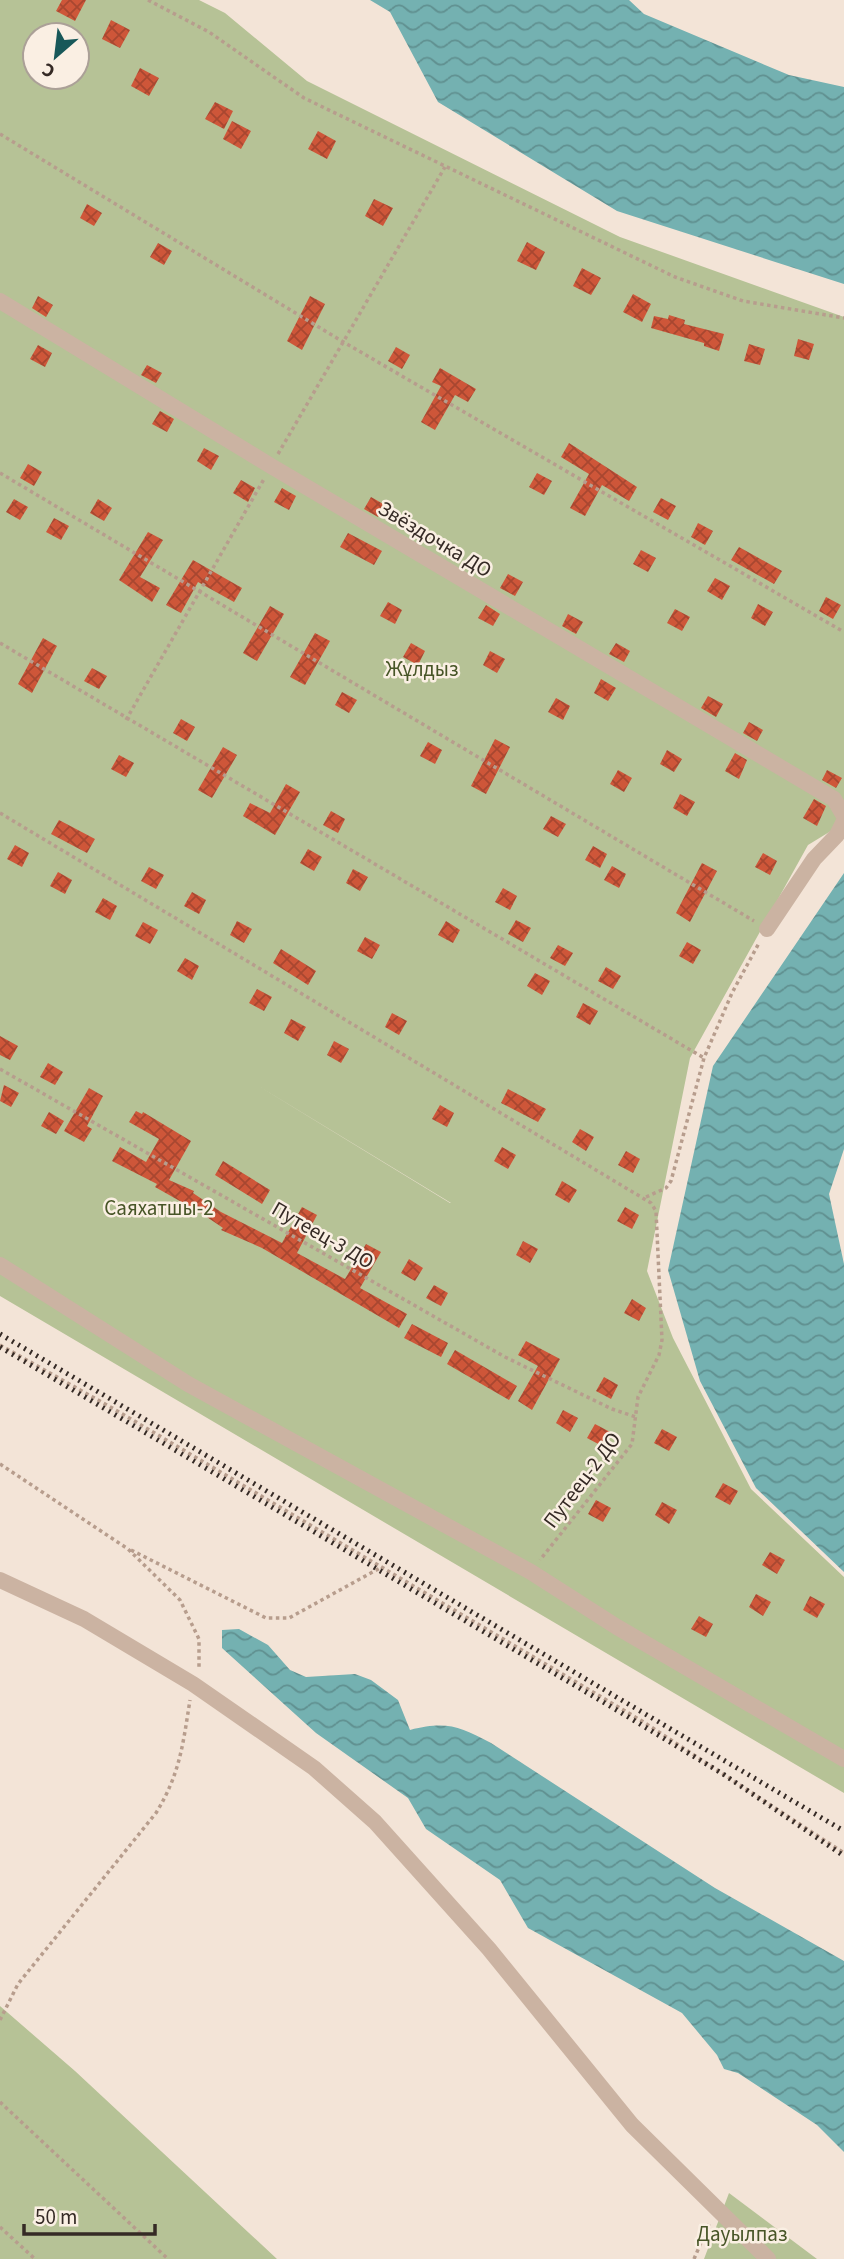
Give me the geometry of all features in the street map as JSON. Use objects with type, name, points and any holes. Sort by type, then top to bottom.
[{"type":"street","name":"Звёздочка ДО","points":[[0,301],[271,466],[834,799],[844,816]]},
{"type":"street","points":[[767,929],[844,821]]},
{"type":"street","points":[[0,1265],[188,1384],[531,1572],[617,1627],[844,1759]]},
{"type":"street","points":[[0,1580],[84,1619],[193,1684],[314,1768],[375,1822],[489,1949],[632,2125],[768,2259]]},
{"type":"path","points":[[148,0],[209,33],[304,98],[710,292],[844,318]]},
{"type":"path","points":[[0,134],[345,343],[844,632]]},
{"type":"path","points":[[125,720],[445,166]]},
{"type":"path","points":[[0,473],[199,594],[767,929],[732,993],[704,1058],[671,1181],[666,1188],[646,1197],[0,813]]},
{"type":"path","points":[[0,643],[125,720],[704,1058]]},
{"type":"path","name":"Путеец-3 ДО","points":[[0,1069],[505,1357],[612,1409],[636,1417]]},
{"type":"path","name":"Путеец-2 ДО","points":[[531,1572],[632,1444],[638,1397],[659,1355],[662,1340],[656,1211],[646,1197]]},
{"type":"path","points":[[0,1345],[642,1721],[844,1853]]},
{"type":"path","points":[[0,1464],[128,1549],[266,1618],[289,1618],[380,1568]]},
{"type":"path","points":[[0,2020],[18,1984],[156,1813],[172,1788],[180,1765],[193,1684],[199,1674],[199,1639],[180,1600],[128,1549]]},
{"type":"path","points":[[0,2102],[168,2259]]},
{"type":"path","points":[[694,2259],[715,2208]]},
{"type":"path","points":[[0,2227],[35,2259]]},
{"type":"green space","name":"Жұлдыз","points":[[0,0],[199,0],[225,13],[307,81],[620,237],[844,317],[844,823],[808,845],[690,1058],[647,1271],[673,1338],[751,1489],[844,1577],[844,1793],[0,1296]],"holes":[[[183,1040],[451,1203],[450,1203]]]},
{"type":"green space","points":[[0,2006],[75,2071],[277,2259],[0,2259]]},
{"type":"green space","name":"Дауылпаз","points":[[729,2193],[817,2259],[704,2259]]},
{"type":"water","points":[[370,0],[629,0],[644,14],[789,75],[844,87],[844,284],[617,211],[438,102],[390,12]]},
{"type":"water","points":[[844,873],[844,1149],[829,1194],[844,1264],[844,1572],[756,1488],[700,1381],[668,1270],[713,1066]]},
{"type":"water","points":[[239,1629],[268,1645],[290,1670],[306,1677],[355,1674],[371,1680],[398,1700],[410,1730],[433,1726],[452,1727],[491,1743],[715,1888],[844,1961],[844,2152],[817,2125],[738,2073],[724,2069],[717,2055],[682,2013],[528,1928],[500,1880],[426,1829],[408,1798],[316,1733],[222,1648],[222,1630]]},
{"type":"building","points":[[62,0],[86,0],[75,21],[56,11]]},
{"type":"building","points":[[111,20],[130,30],[120,48],[102,39]]},
{"type":"building","points":[[140,68],[159,78],[149,96],[131,86]]},
{"type":"building","points":[[215,102],[233,111],[224,129],[205,119]]},
{"type":"building","points":[[232,121],[251,131],[241,149],[223,139]]},
{"type":"building","points":[[318,131],[336,141],[327,159],[308,149]]},
{"type":"building","points":[[374,199],[393,208],[383,226],[365,216]]},
{"type":"building","points":[[87,204],[102,213],[94,226],[80,218]]},
{"type":"building","points":[[527,242],[545,252],[536,270],[517,261]]},
{"type":"building","points":[[158,243],[172,251],[164,265],[150,257]]},
{"type":"building","points":[[582,268],[601,278],[591,295],[573,286]]},
{"type":"building","points":[[633,294],[651,304],[642,322],[623,312]]},
{"type":"building","points":[[38,296],[53,305],[46,317],[32,308]]},
{"type":"building","points":[[310,296],[325,304],[302,350],[287,341]]},
{"type":"building","points":[[669,315],[685,320],[684,324],[724,334],[719,351],[704,346],[704,343],[651,328],[654,316],[668,319]]},
{"type":"building","points":[[798,339],[814,344],[809,360],[794,356]]},
{"type":"building","points":[[749,344],[765,349],[760,365],[744,361]]},
{"type":"building","points":[[38,345],[52,353],[45,367],[30,359]]},
{"type":"building","points":[[396,347],[410,355],[402,369],[388,361]]},
{"type":"building","points":[[147,365],[162,373],[156,383],[141,375]]},
{"type":"building","points":[[440,368],[476,389],[468,402],[455,395],[435,430],[421,422],[441,386],[432,382]]},
{"type":"building","points":[[160,411],[174,419],[167,432],[152,424]]},
{"type":"building","points":[[569,443],[637,487],[629,501],[602,485],[585,516],[570,508],[589,474],[561,457]]},
{"type":"building","points":[[204,448],[219,456],[211,470],[197,461]]},
{"type":"building","points":[[28,464],[42,472],[34,486],[20,478]]},
{"type":"building","points":[[537,473],[552,481],[544,495],[529,487]]},
{"type":"building","points":[[241,480],[255,488],[248,502],[233,493]]},
{"type":"building","points":[[282,488],[296,496],[289,510],[274,502]]},
{"type":"building","points":[[371,497],[385,505],[378,517],[364,509]]},
{"type":"building","points":[[661,498],[676,506],[668,520],[653,512]]},
{"type":"building","points":[[14,499],[28,507],[20,520],[6,512]]},
{"type":"building","points":[[98,499],[112,508],[104,521],[90,513]]},
{"type":"building","points":[[54,518],[69,526],[61,540],[46,532]]},
{"type":"building","points":[[698,523],[713,531],[705,545],[691,537]]},
{"type":"building","points":[[148,532],[163,540],[140,577],[160,588],[152,602],[119,580]]},
{"type":"building","points":[[348,533],[382,551],[374,565],[340,547]]},
{"type":"building","points":[[739,547],[782,571],[774,584],[731,560]]},
{"type":"building","points":[[641,550],[656,558],[648,572],[633,564]]},
{"type":"building","points":[[193,560],[242,588],[234,602],[198,582],[181,613],[166,605]]},
{"type":"building","points":[[508,574],[523,582],[515,596],[500,588]]},
{"type":"building","points":[[715,578],[730,586],[722,600],[707,591]]},
{"type":"building","points":[[826,597],[841,605],[833,619],[819,611]]},
{"type":"building","points":[[388,602],[402,610],[395,624],[380,616]]},
{"type":"building","points":[[758,604],[773,612],[765,626],[751,618]]},
{"type":"building","points":[[486,605],[500,614],[493,626],[478,618]]},
{"type":"building","points":[[270,606],[284,614],[257,661],[243,653]]},
{"type":"building","points":[[675,609],[690,617],[682,631],[667,623]]},
{"type":"building","points":[[568,614],[583,622],[576,634],[562,626]]},
{"type":"building","points":[[315,633],[330,641],[305,685],[290,677]]},
{"type":"building","points":[[43,638],[57,646],[32,693],[18,684]]},
{"type":"building","points":[[411,643],[425,651],[418,665],[403,657]]},
{"type":"building","points":[[616,643],[630,651],[624,662],[609,654]]},
{"type":"building","points":[[490,651],[505,659],[497,673],[483,665]]},
{"type":"building","points":[[92,668],[107,676],[99,689],[84,681]]},
{"type":"building","points":[[601,679],[616,688],[608,701],[594,693]]},
{"type":"building","points":[[342,692],[357,700],[349,713],[335,705]]},
{"type":"building","points":[[708,696],[723,704],[716,717],[701,708]]},
{"type":"building","points":[[556,698],[570,706],[563,720],[548,712]]},
{"type":"building","points":[[181,719],[195,727],[187,741],[173,733]]},
{"type":"building","points":[[749,722],[763,730],[757,741],[743,733]]},
{"type":"building","points":[[495,739],[510,747],[486,794],[471,786]]},
{"type":"building","points":[[428,742],[442,750],[435,764],[420,756]]},
{"type":"building","points":[[223,747],[237,755],[212,798],[198,790]]},
{"type":"building","points":[[667,750],[682,759],[674,772],[660,764]]},
{"type":"building","points":[[735,753],[747,760],[739,779],[725,771]]},
{"type":"building","points":[[119,755],[134,763],[126,777],[111,769]]},
{"type":"building","points":[[618,770],[632,778],[624,792],[610,784]]},
{"type":"building","points":[[827,770],[842,778],[836,788],[822,780]]},
{"type":"building","points":[[286,784],[300,792],[275,835],[243,816],[250,803],[270,813]]},
{"type":"building","points":[[680,794],[695,802],[687,816],[673,808]]},
{"type":"building","points":[[814,799],[826,806],[817,826],[803,818]]},
{"type":"building","points":[[331,811],[345,819],[338,833],[323,825]]},
{"type":"building","points":[[551,816],[566,824],[558,837],[543,829]]},
{"type":"building","points":[[59,820],[95,839],[87,853],[51,834]]},
{"type":"building","points":[[15,845],[29,853],[22,867],[7,859]]},
{"type":"building","points":[[593,846],[607,854],[600,868],[585,860]]},
{"type":"building","points":[[308,849],[322,857],[314,871],[300,863]]},
{"type":"building","points":[[763,853],[777,861],[770,875],[755,867]]},
{"type":"building","points":[[702,863],[717,871],[690,922],[676,913]]},
{"type":"building","points":[[612,866],[626,874],[619,888],[604,880]]},
{"type":"building","points":[[149,867],[164,875],[156,889],[141,881]]},
{"type":"building","points":[[353,869],[368,877],[360,891],[346,883]]},
{"type":"building","points":[[58,872],[72,880],[65,894],[50,886]]},
{"type":"building","points":[[503,888],[517,896],[510,910],[495,902]]},
{"type":"building","points":[[192,892],[206,900],[199,914],[184,906]]},
{"type":"building","points":[[103,898],[117,906],[110,920],[95,912]]},
{"type":"building","points":[[516,920],[531,928],[523,942],[508,934]]},
{"type":"building","points":[[237,921],[252,929],[244,943],[230,935]]},
{"type":"building","points":[[446,921],[460,930],[453,943],[438,935]]},
{"type":"building","points":[[143,922],[158,930],[150,944],[135,936]]},
{"type":"building","points":[[365,937],[380,945],[372,959],[357,951]]},
{"type":"building","points":[[687,942],[701,950],[693,964],[679,956]]},
{"type":"building","points":[[558,945],[573,953],[565,966],[550,958]]},
{"type":"building","points":[[281,949],[316,971],[308,985],[273,963]]},
{"type":"building","points":[[185,958],[199,966],[192,980],[177,971]]},
{"type":"building","points":[[606,967],[621,976],[613,989],[598,981]]},
{"type":"building","points":[[535,973],[550,981],[542,995],[527,986]]},
{"type":"building","points":[[257,989],[272,997],[264,1011],[249,1003]]},
{"type":"building","points":[[583,1003],[598,1011],[590,1025],[576,1017]]},
{"type":"building","points":[[392,1013],[407,1021],[399,1035],[385,1027]]},
{"type":"building","points":[[291,1019],[306,1027],[298,1041],[284,1033]]},
{"type":"building","points":[[0,1036],[18,1046],[10,1060],[0,1055]]},
{"type":"building","points":[[334,1041],[349,1049],[341,1063],[327,1055]]},
{"type":"building","points":[[48,1063],[63,1072],[55,1085],[40,1077]]},
{"type":"building","points":[[4,1085],[19,1093],[11,1107],[0,1101]]},
{"type":"building","points":[[89,1088],[103,1096],[87,1126],[92,1129],[84,1142],[64,1131]]},
{"type":"building","points":[[508,1089],[546,1109],[538,1122],[501,1103]]},
{"type":"building","points":[[440,1105],[454,1113],[447,1127],[432,1119]]},
{"type":"building","points":[[136,1111],[142,1114],[143,1112],[191,1141],[169,1180],[194,1191],[193,1193],[221,1212],[282,1243],[302,1207],[317,1215],[297,1253],[345,1279],[366,1244],[381,1252],[360,1288],[407,1314],[399,1328],[262,1248],[221,1230],[223,1228],[201,1213],[155,1187],[157,1184],[112,1161],[120,1147],[146,1162],[159,1139],[129,1122]]},
{"type":"building","points":[[49,1112],[64,1121],[56,1134],[41,1126]]},
{"type":"building","points":[[580,1129],[594,1137],[586,1151],[572,1142]]},
{"type":"building","points":[[502,1147],[516,1155],[508,1169],[494,1161]]},
{"type":"building","points":[[626,1151],[640,1159],[633,1173],[618,1165]]},
{"type":"building","points":[[223,1161],[270,1190],[262,1204],[215,1175]]},
{"type":"building","points":[[562,1181],[577,1190],[569,1203],[555,1195]]},
{"type":"building","points":[[625,1207],[639,1215],[632,1229],[617,1221]]},
{"type":"building","points":[[523,1241],[538,1249],[530,1263],[516,1255]]},
{"type":"building","points":[[409,1259],[423,1268],[415,1281],[401,1273]]},
{"type":"building","points":[[434,1285],[448,1293],[441,1306],[426,1298]]},
{"type":"building","points":[[632,1299],[646,1308],[639,1321],[624,1313]]},
{"type":"building","points":[[412,1324],[448,1343],[441,1357],[404,1338]]},
{"type":"building","points":[[526,1341],[560,1359],[532,1410],[518,1401],[538,1366],[518,1355]]},
{"type":"building","points":[[455,1350],[517,1386],[509,1400],[447,1364]]},
{"type":"building","points":[[604,1377],[618,1385],[611,1399],[596,1391]]},
{"type":"building","points":[[563,1410],[578,1418],[570,1432],[556,1423]]},
{"type":"building","points":[[595,1424],[610,1432],[602,1446],[587,1438]]},
{"type":"building","points":[[662,1429],[677,1437],[669,1451],[654,1443]]},
{"type":"building","points":[[723,1483],[738,1491],[730,1505],[715,1497]]},
{"type":"building","points":[[596,1500],[611,1508],[603,1522],[588,1514]]},
{"type":"building","points":[[662,1502],[677,1510],[669,1524],[655,1515]]},
{"type":"building","points":[[770,1552],[785,1560],[777,1574],[762,1565]]},
{"type":"building","points":[[756,1594],[771,1602],[763,1616],[749,1607]]},
{"type":"building","points":[[810,1596],[825,1604],[817,1618],[803,1610]]},
{"type":"building","points":[[699,1616],[713,1624],[706,1637],[691,1629]]},
{"type":"railway","points":[[0,1334],[844,1831]]},
{"type":"railway","points":[[0,1347],[723,1774],[844,1856]]},
{"type":"park label","name":"Саяхатшы-2","points":[[159,1208]]}]
